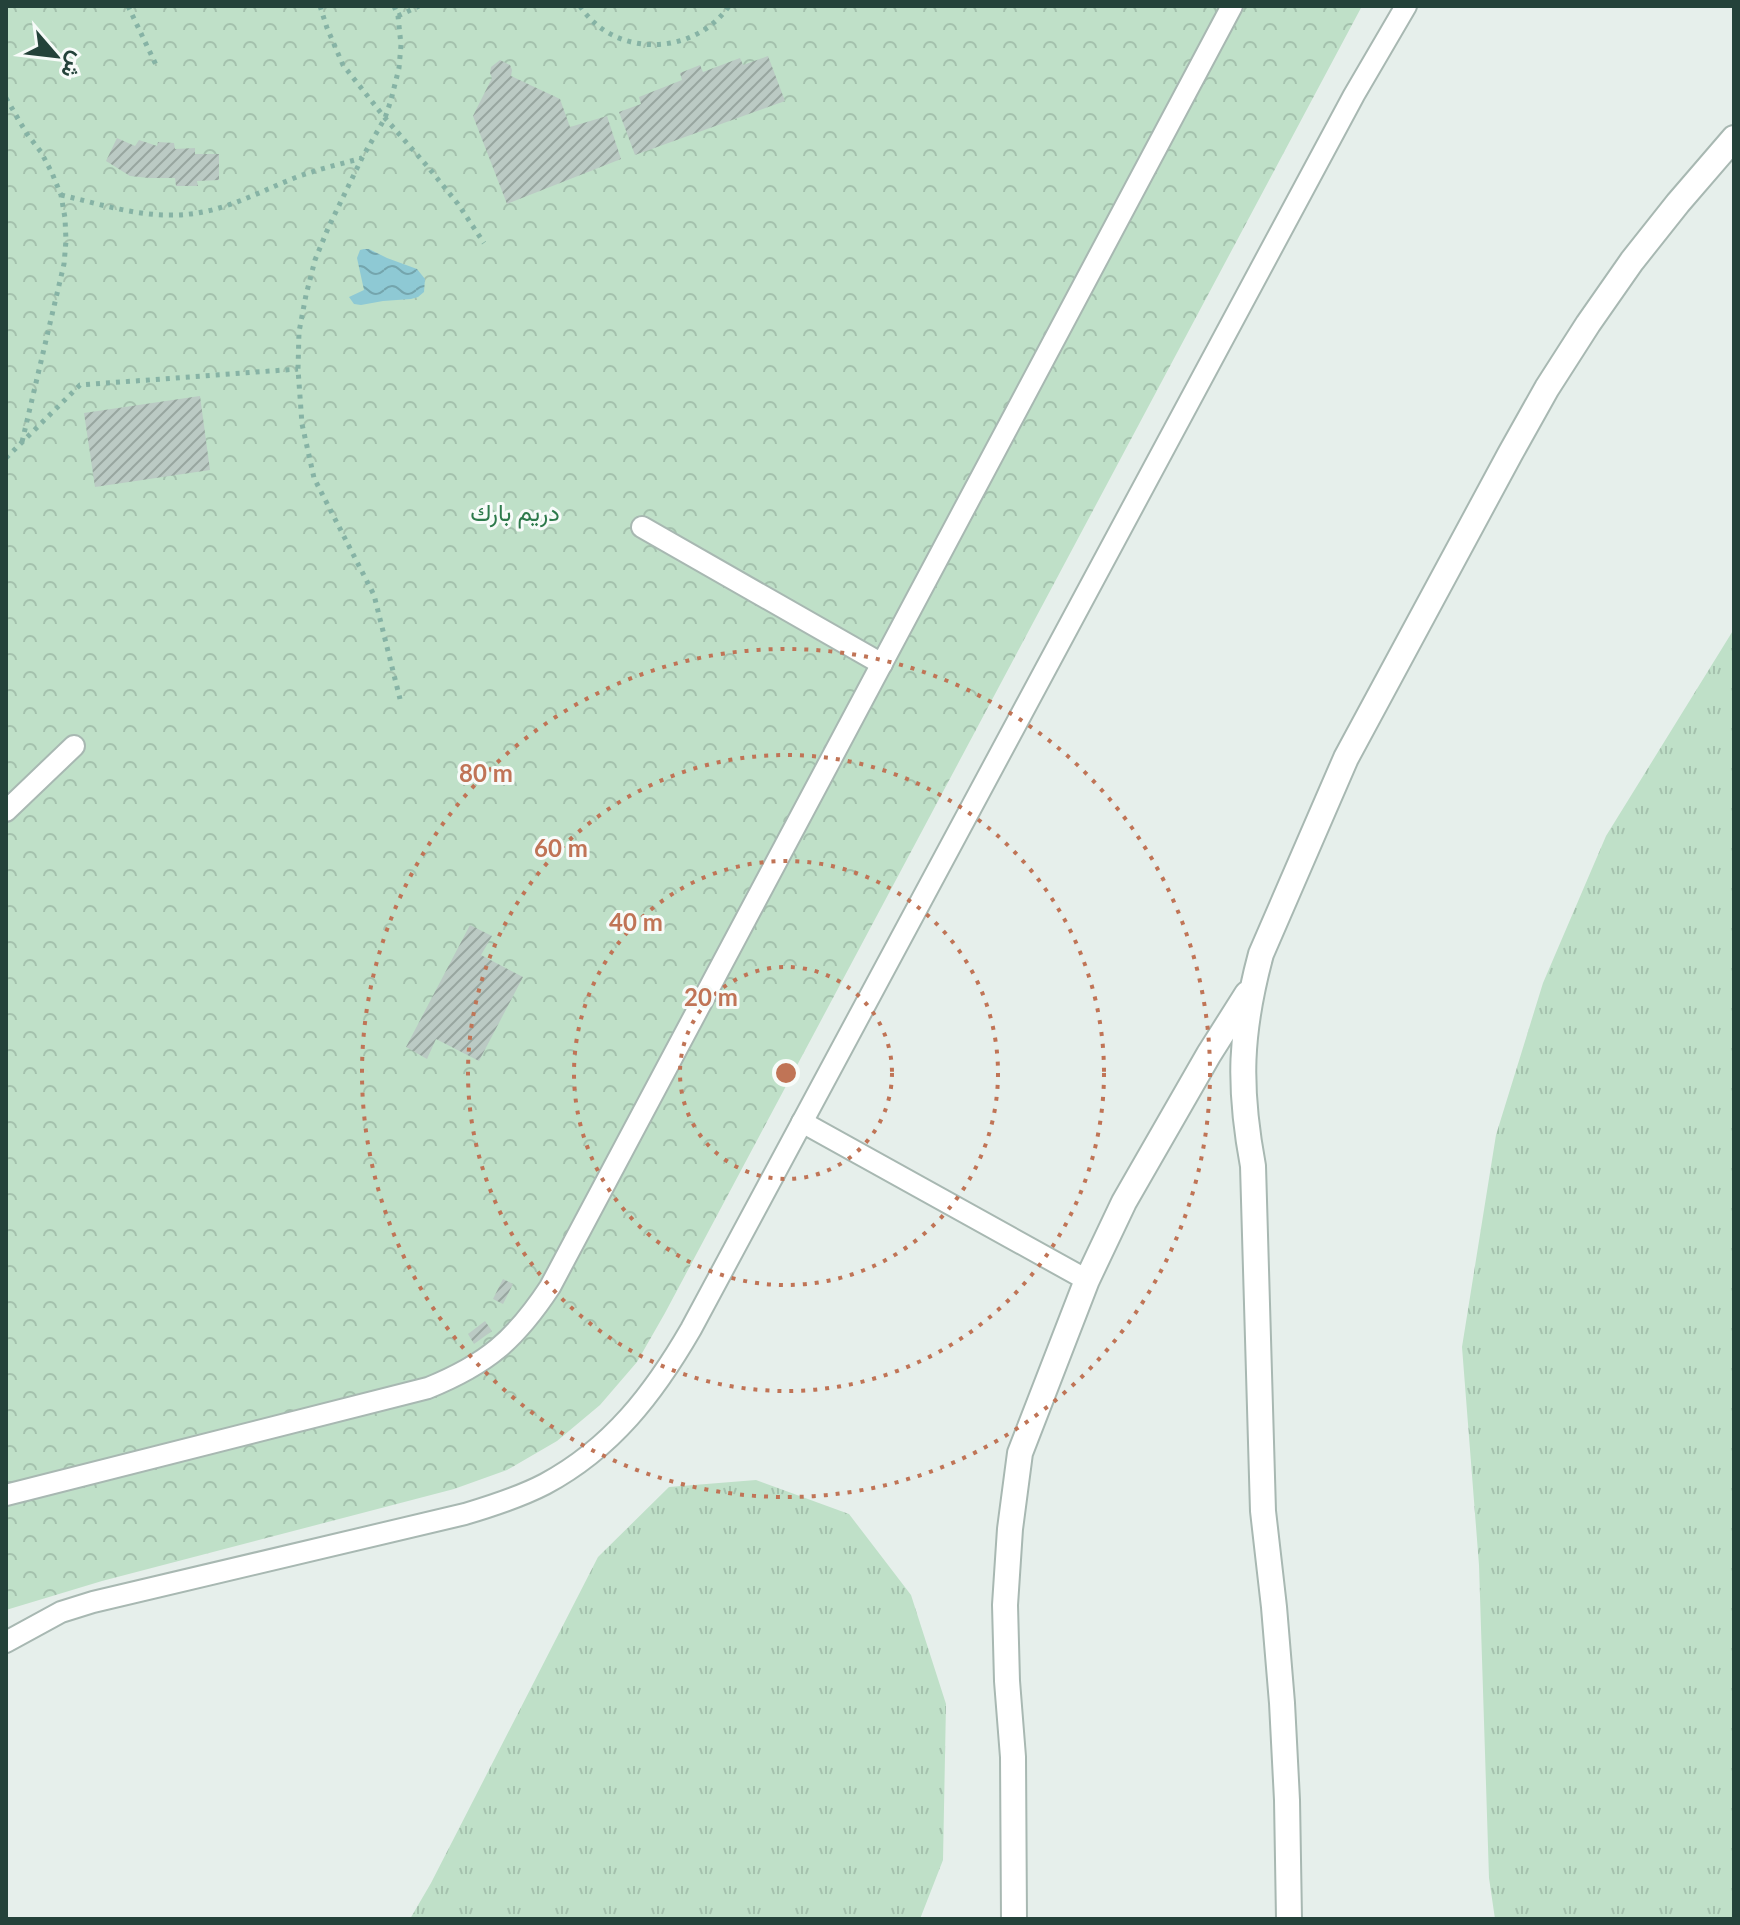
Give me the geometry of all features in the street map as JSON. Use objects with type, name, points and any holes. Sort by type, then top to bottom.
[{"type":"street","points":[[1289,1919],[1282,1703],[1263,1511],[1253,1166],[1243,1090],[1243,1051],[1252,986],[1261,954],[1346,758],[1510,454],[1572,349],[1632,261],[1734,138]]},
{"type":"street","points":[[1014,1919],[1013,1757],[1005,1605],[1010,1529],[1020,1453],[1087,1280],[1124,1202],[1168,1123],[1252,986]]},
{"type":"lane","points":[[6,1495],[428,1388],[458,1376],[486,1359],[532,1314],[550,1287],[1232,6]]},
{"type":"lane","points":[[6,1642],[61,1612],[93,1602],[492,1506],[545,1484],[582,1461],[615,1434],[644,1402],[691,1329],[1354,95],[1406,6]]},
{"type":"lane","points":[[642,527],[882,664]]},
{"type":"lane","points":[[6,811],[74,746]]},
{"type":"lane","points":[[802,1122],[1087,1280]]},
{"type":"path","points":[[128,6],[157,67]]},
{"type":"path","points":[[320,6],[343,65],[458,204],[484,243]]},
{"type":"path","points":[[394,6],[401,45],[399,68],[385,118],[362,158],[315,260],[299,332],[298,369],[302,424],[314,478],[374,595],[400,699]]},
{"type":"path","points":[[398,16],[419,6]]},
{"type":"path","points":[[580,6],[600,28],[620,39],[641,45],[684,41],[704,31],[729,6]]},
{"type":"path","points":[[6,98],[52,173],[61,195],[65,229],[64,264],[22,442]]},
{"type":"path","points":[[61,195],[139,213],[200,213],[230,206],[300,176],[362,158]]},
{"type":"path","points":[[6,458],[80,385],[298,369]]},
{"type":"green space","name":"دريم بارك","points":[[6,6],[1362,6],[637,1362],[600,1405],[557,1441],[507,1470],[454,1489],[102,1581],[6,1610]]},
{"type":"green space","points":[[1734,629],[1734,1919],[1495,1919],[1489,1878],[1479,1565],[1462,1347],[1496,1135],[1543,983],[1606,836]]},
{"type":"green space","points":[[756,1480],[849,1514],[911,1595],[946,1704],[943,1860],[920,1919],[410,1919],[598,1557],[669,1487]]},
{"type":"water","points":[[369,249],[417,269],[425,279],[424,292],[411,299],[354,304],[349,297],[364,290],[357,258],[360,250]]},
{"type":"building","points":[[768,56],[785,101],[635,155],[619,112],[641,104],[639,97],[682,80],[680,73],[700,65],[703,72],[740,58],[743,65]]},
{"type":"building","points":[[500,60],[510,65],[511,76],[560,99],[570,127],[607,116],[621,159],[507,204],[473,116],[492,78],[491,67]]},
{"type":"building","points":[[117,138],[135,146],[139,140],[157,146],[158,142],[174,143],[175,149],[195,148],[195,154],[219,154],[219,180],[197,181],[198,186],[176,186],[175,178],[130,176],[106,161]]},
{"type":"building","points":[[200,396],[210,470],[95,487],[84,413]]},
{"type":"building","points":[[470,925],[492,936],[481,955],[523,977],[479,1061],[436,1039],[427,1059],[406,1047]]},
{"type":"building","points":[[503,1279],[513,1284],[503,1304],[493,1299]]},
{"type":"building","points":[[485,1321],[492,1331],[474,1344],[468,1334]]}]
